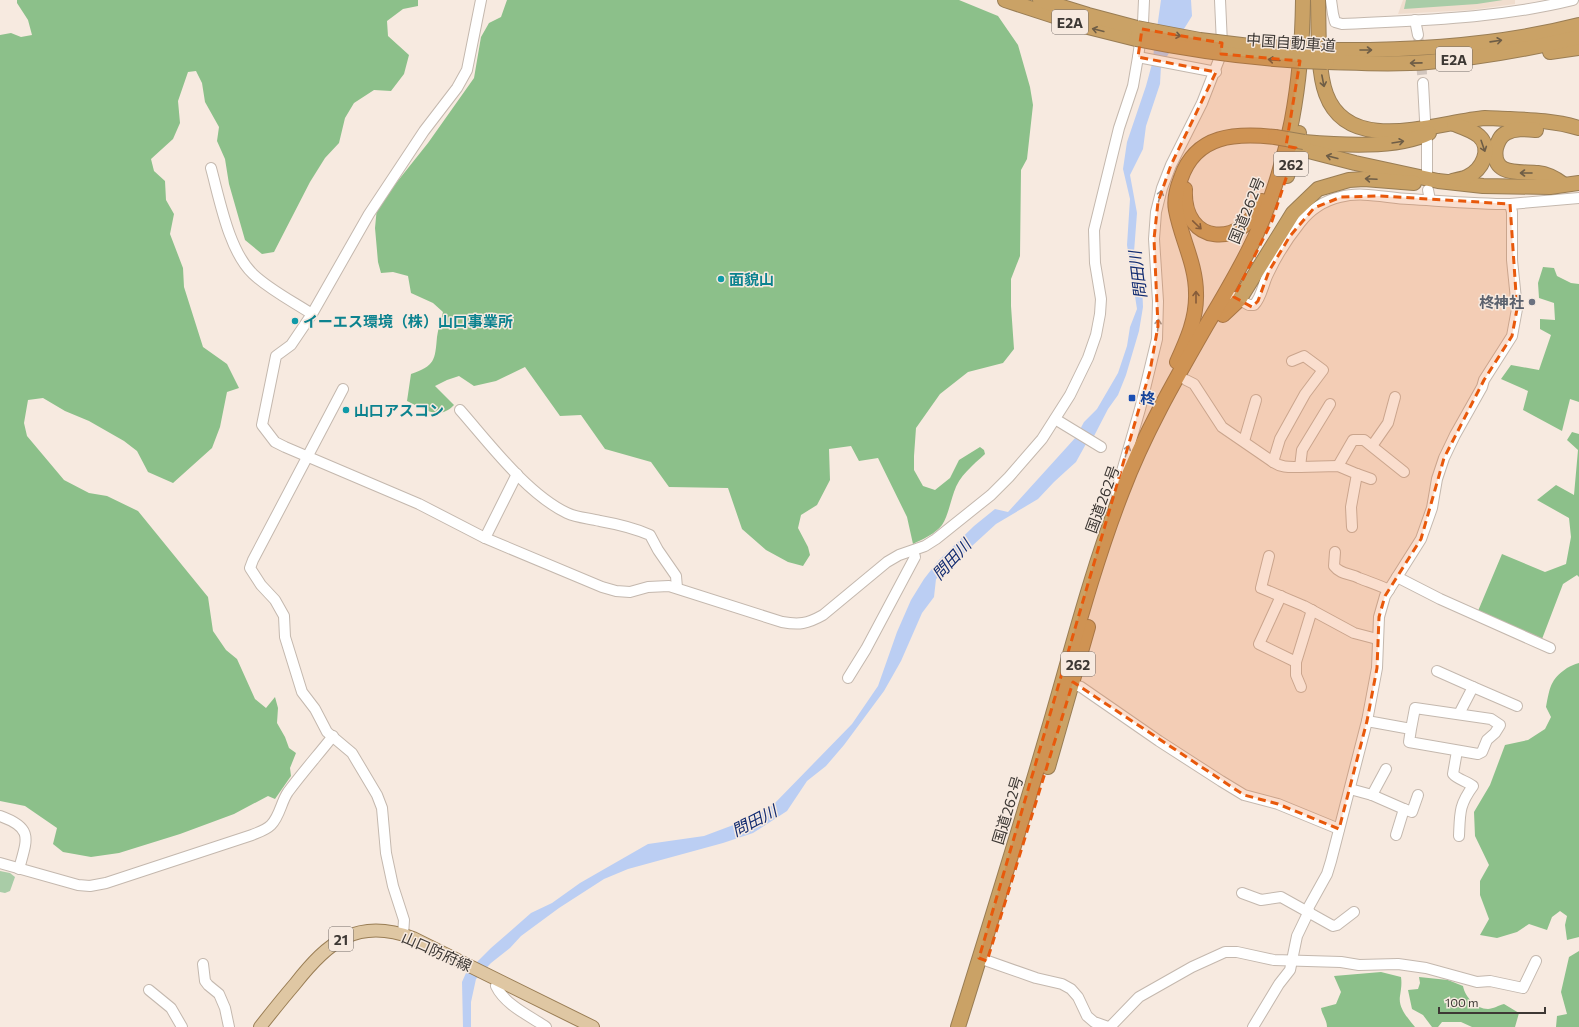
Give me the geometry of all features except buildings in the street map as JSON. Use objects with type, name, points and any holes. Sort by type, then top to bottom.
[{"type":"highway","name":"中国自動車道","points":[[1005,0],[1088,27],[1136,33]]},
{"type":"highway","name":"中国自動車道","points":[[1040,0],[1088,15],[1136,33],[1192,50],[1288,61],[1327,56],[1463,45],[1555,31],[1579,23]]},
{"type":"highway","name":"国道262号","points":[[1068,682],[1091,583],[1112,518],[1139,451],[1245,256],[1268,206],[1281,166],[1294,110],[1299,78],[1303,0]]},
{"type":"highway","name":"国道262号","points":[[958,1027],[983,959],[1068,682],[1124,511],[1148,452],[1186,380],[1223,315],[1237,298],[1272,221],[1294,154],[1301,123],[1308,79],[1312,35],[1312,0]]},
{"type":"highway","points":[[1318,0],[1321,72],[1326,94],[1333,109],[1343,120],[1359,128],[1375,132],[1392,131],[1486,118],[1539,120],[1579,128]]},
{"type":"highway","name":"中国自動車道","points":[[1327,56],[1374,64],[1427,62],[1483,56],[1550,44],[1579,37]]},
{"type":"highway","points":[[1483,56],[1552,52],[1579,48]]},
{"type":"highway","points":[[1560,123],[1543,130],[1522,128],[1511,130],[1503,135],[1498,141],[1495,154],[1504,170],[1511,172],[1538,173],[1552,176],[1563,184]]},
{"type":"highway","points":[[1139,451],[1153,413],[1191,329],[1196,310],[1195,275],[1176,208],[1177,189],[1183,171],[1195,154],[1212,142],[1235,135],[1250,134],[1302,145],[1355,163],[1434,185],[1468,177],[1478,170],[1484,159],[1486,149],[1480,137],[1467,129],[1450,124],[1421,137],[1398,142],[1302,145]]},
{"type":"highway","points":[[1274,140],[1232,143],[1221,146],[1206,155],[1197,163],[1185,186],[1184,202],[1188,215],[1196,225],[1203,230],[1216,235],[1231,233],[1242,227],[1254,216],[1261,204],[1268,186],[1281,166]]},
{"type":"highway","points":[[1237,298],[1293,213],[1318,190],[1332,184],[1356,180],[1383,180],[1434,185],[1550,187],[1579,182]]},
{"type":"highway","name":"国道262号","points":[[968,1027],[983,959]]},
{"type":"main road","name":"山口防府線","points":[[260,1027],[318,956],[339,940],[362,932],[375,930],[403,935],[455,958],[594,1027]]},
{"type":"street","points":[[481,0],[467,70],[457,88],[424,131],[369,214],[312,314],[291,345],[276,356],[262,425],[275,442],[419,504],[486,538],[602,587],[616,592],[630,592],[660,585],[677,588],[782,622],[801,624],[811,622],[823,615],[887,562],[899,555],[913,551],[936,539],[990,495],[1026,458],[1056,420],[1070,395],[1091,349],[1100,314],[1100,286],[1096,263],[1094,230],[1119,128],[1141,57],[1144,0]]},
{"type":"street","points":[[1091,583],[1140,408],[1157,339],[1158,301],[1154,225],[1158,202],[1170,165],[1216,72],[1222,44],[1220,0]]},
{"type":"street","points":[[1331,0],[1335,22],[1342,24],[1458,18],[1503,13],[1573,0]]},
{"type":"street","points":[[1415,20],[1418,35]]},
{"type":"street","points":[[1141,57],[1216,72]]},
{"type":"street","points":[[1423,83],[1425,120]]},
{"type":"street","points":[[1427,141],[1434,185]]},
{"type":"street","points":[[211,168],[231,238],[239,257],[253,274],[271,288],[312,314]]},
{"type":"street","points":[[1237,298],[1249,305],[1254,305],[1258,301],[1269,271],[1290,236],[1314,208],[1341,196],[1360,195],[1434,185],[1510,204],[1579,198]]},
{"type":"street","points":[[1253,1027],[1279,984],[1290,970],[1297,936],[1327,874],[1367,721],[1377,668],[1379,617],[1385,596],[1421,539],[1432,508],[1437,479],[1444,458],[1482,387],[1484,380],[1512,336],[1516,309],[1512,260],[1512,212],[1510,204]]},
{"type":"street","points":[[1274,462],[1280,439],[1306,394],[1323,370],[1304,356],[1292,360]]},
{"type":"street","points":[[1186,380],[1194,384],[1222,427],[1279,466],[1338,466],[1370,478]]},
{"type":"street","points":[[343,389],[252,560],[250,568],[261,585],[275,600],[284,616],[284,637],[302,692],[315,709],[322,725],[352,753],[377,796],[382,808],[386,853],[393,886],[404,920],[403,935]]},
{"type":"street","points":[[1372,446],[1388,423],[1395,397]]},
{"type":"street","points":[[1244,441],[1256,400]]},
{"type":"street","points":[[1300,467],[1302,450],[1330,404]]},
{"type":"street","points":[[460,410],[517,474],[550,503],[568,513],[638,530],[650,535],[658,550],[676,576],[677,588]]},
{"type":"street","points":[[1056,420],[1100,446]]},
{"type":"street","points":[[1338,466],[1354,440],[1364,440],[1404,472]]},
{"type":"street","points":[[486,538],[517,474]]},
{"type":"street","points":[[1352,527],[1351,507],[1357,474]]},
{"type":"street","points":[[848,678],[866,649],[915,557],[913,551]]},
{"type":"street","points":[[1335,552],[1334,566],[1338,571],[1358,577],[1389,590]]},
{"type":"street","points":[[1269,556],[1261,588],[1312,610],[1354,633],[1377,639]]},
{"type":"street","points":[[1397,577],[1550,648]]},
{"type":"street","points":[[1281,596],[1259,644],[1296,662]]},
{"type":"street","points":[[1301,687],[1296,674],[1296,662],[1312,610]]},
{"type":"street","points":[[1437,671],[1517,706]]},
{"type":"street","points":[[1068,682],[1081,687],[1159,741],[1244,795],[1278,804],[1339,829]]},
{"type":"street","points":[[1459,714],[1473,687]]},
{"type":"street","points":[[1416,708],[1491,719],[1500,725],[1495,733],[1486,740],[1482,752],[1478,754],[1409,742],[1411,729],[1416,708]]},
{"type":"street","points":[[1367,721],[1411,729]]},
{"type":"street","points":[[0,863],[78,885],[90,886],[106,883],[264,830],[275,819],[288,792],[333,736]]},
{"type":"street","points":[[1457,751],[1453,774],[1455,777],[1466,781],[1473,786],[1465,797],[1460,808],[1459,836]]},
{"type":"street","points":[[1372,795],[1386,769]]},
{"type":"street","points":[[1350,789],[1372,795],[1412,812],[1418,795]]},
{"type":"street","points":[[1396,835],[1404,809]]},
{"type":"street","points":[[0,816],[20,825],[24,832],[26,841],[19,869]]},
{"type":"street","points":[[1242,893],[1261,900],[1281,896],[1333,926],[1337,925],[1354,912]]},
{"type":"street","points":[[983,959],[1036,978],[1062,984],[1071,989],[1078,997],[1087,1016],[1094,1022],[1109,1027],[1139,997],[1192,967],[1226,952],[1237,952],[1274,960],[1359,964],[1398,964],[1426,968],[1477,982],[1490,980],[1522,988],[1536,961]]},
{"type":"street","points":[[203,964],[205,981],[219,994],[225,1008],[229,1027]]},
{"type":"street","points":[[499,980],[496,986],[499,992],[511,1004],[546,1027]]},
{"type":"street","points":[[149,990],[171,1008],[182,1027]]},
{"type":"highlighted area","points":[[1142,29],[1222,43],[1221,54],[1300,61],[1286,146],[1296,148],[1272,221],[1234,297],[1252,307],[1258,301],[1269,271],[1290,236],[1314,208],[1341,197],[1380,196],[1510,204],[1517,309],[1512,336],[1484,380],[1444,458],[1421,539],[1385,596],[1379,617],[1377,668],[1367,721],[1339,829],[1278,804],[1244,795],[1073,682],[987,961],[979,958],[1150,371],[1158,326],[1154,239],[1158,202],[1171,165],[1216,72],[1138,57]]},
{"type":"shaded area","points":[[1403,0],[1515,0],[1515,4],[1471,10],[1398,14]]},
{"type":"green space","points":[[17,0],[418,0],[418,6],[403,9],[387,21],[388,36],[409,55],[404,74],[391,91],[374,90],[354,103],[345,118],[339,143],[325,158],[310,182],[274,252],[262,254],[245,240],[229,184],[225,159],[217,141],[219,127],[205,102],[202,83],[196,71],[188,72],[178,101],[180,123],[173,139],[151,159],[154,171],[165,181],[166,200],[174,214],[170,234],[183,268],[184,287],[203,347],[227,364],[239,388],[227,392],[220,427],[212,448],[173,483],[148,472],[137,451],[124,441],[89,421],[65,411],[43,398],[28,400],[24,423],[27,436],[64,480],[89,493],[107,496],[138,511],[208,597],[213,631],[226,650],[237,659],[255,699],[266,708],[275,697],[278,708],[277,723],[289,748],[296,753],[290,768],[291,776],[275,799],[268,796],[234,814],[180,834],[119,853],[91,857],[63,852],[53,844],[57,828],[25,806],[0,801],[0,35],[11,33],[21,37],[32,35],[28,20],[17,3]]},
{"type":"green space","points":[[507,0],[959,0],[998,16],[1018,45],[1030,87],[1033,105],[1027,159],[1021,170],[1020,256],[1011,279],[1014,349],[1003,363],[968,372],[940,394],[916,428],[914,470],[923,486],[935,490],[950,478],[959,460],[980,447],[984,450],[985,454],[959,481],[944,521],[936,531],[913,544],[907,517],[878,458],[859,461],[851,446],[829,449],[830,480],[817,505],[801,515],[798,528],[808,547],[810,555],[803,566],[788,562],[766,550],[742,529],[728,488],[669,487],[651,462],[605,449],[581,415],[560,416],[525,367],[496,381],[474,386],[459,376],[435,386],[454,405],[443,412],[431,412],[407,401],[411,374],[425,368],[434,357],[437,334],[443,312],[433,303],[411,293],[408,276],[393,272],[381,273],[378,262],[375,228],[377,207],[428,143],[474,78],[481,37],[489,23],[501,17]]},
{"type":"green space","points":[[1406,0],[1503,0],[1477,4],[1404,9]]},
{"type":"green space","points":[[1543,267],[1554,268],[1557,276],[1571,283],[1579,284],[1579,402],[1570,399],[1562,431],[1523,410],[1528,391],[1501,379],[1511,365],[1539,370],[1551,335],[1540,329],[1540,319],[1555,320],[1554,303],[1539,298],[1538,283]]},
{"type":"green space","points":[[1572,432],[1579,434],[1579,577],[1577,575],[1563,584],[1542,639],[1478,611],[1502,554],[1545,572],[1566,564],[1571,537],[1569,518],[1537,500],[1556,485],[1574,495],[1578,450],[1567,440]]},
{"type":"green space","points":[[1579,663],[1579,937],[1567,940],[1565,925],[1567,916],[1560,911],[1552,917],[1547,930],[1529,924],[1517,932],[1497,938],[1480,935],[1489,919],[1480,895],[1480,881],[1489,865],[1475,836],[1474,812],[1490,785],[1505,745],[1528,740],[1545,729],[1551,717],[1546,707],[1554,680],[1561,672],[1574,664]]},
{"type":"green space","points":[[0,871],[10,873],[15,877],[10,891],[5,893],[0,892]]},
{"type":"green space","points":[[1579,951],[1579,1027],[1556,1027],[1557,1016],[1567,1014],[1561,992],[1569,957]]},
{"type":"green space","points":[[1381,972],[1401,977],[1400,1000],[1402,1009],[1415,1027],[1327,1027],[1321,1008],[1336,1004],[1341,992],[1334,976]]},
{"type":"green space","points":[[1419,977],[1448,980],[1463,986],[1466,994],[1472,1002],[1479,1007],[1490,1009],[1504,1004],[1519,1013],[1515,1027],[1472,1027],[1461,1022],[1442,1022],[1438,1027],[1432,1027],[1423,1015],[1412,1009],[1408,990],[1418,989],[1420,983]]},
{"type":"water","name":"問田川","points":[[1161,0],[1191,0],[1192,16],[1161,66],[1160,84],[1146,126],[1143,149],[1130,175],[1137,213],[1134,252],[1142,283],[1143,307],[1139,331],[1126,375],[1118,395],[1108,409],[1093,438],[1087,442],[1076,462],[1038,499],[996,524],[936,579],[934,597],[922,613],[901,661],[884,691],[844,745],[826,766],[807,781],[787,811],[753,833],[723,843],[628,869],[604,879],[559,908],[521,936],[510,948],[491,963],[476,979],[471,1002],[471,1027],[463,1027],[462,982],[466,973],[491,948],[531,913],[552,903],[580,883],[648,844],[704,836],[752,818],[773,805],[852,724],[878,686],[897,632],[911,600],[924,579],[938,561],[974,526],[995,509],[1008,512],[1076,437],[1084,422],[1097,409],[1118,373],[1127,346],[1130,327],[1137,309],[1127,245],[1130,199],[1123,169],[1127,142],[1152,64]]},
{"type":"tunnel","points":[[1418,35],[1423,83]]},
{"type":"place","name":"面貌山","points":[[721,279]]},
{"type":"place","name":"柊神社","points":[[1532,302]]},
{"type":"place","name":"イーエス環境（株）山口事業所","points":[[295,321]]},
{"type":"place","name":"柊","points":[[1132,398]]},
{"type":"place","name":"山口アスコン","points":[[346,410]]}]
